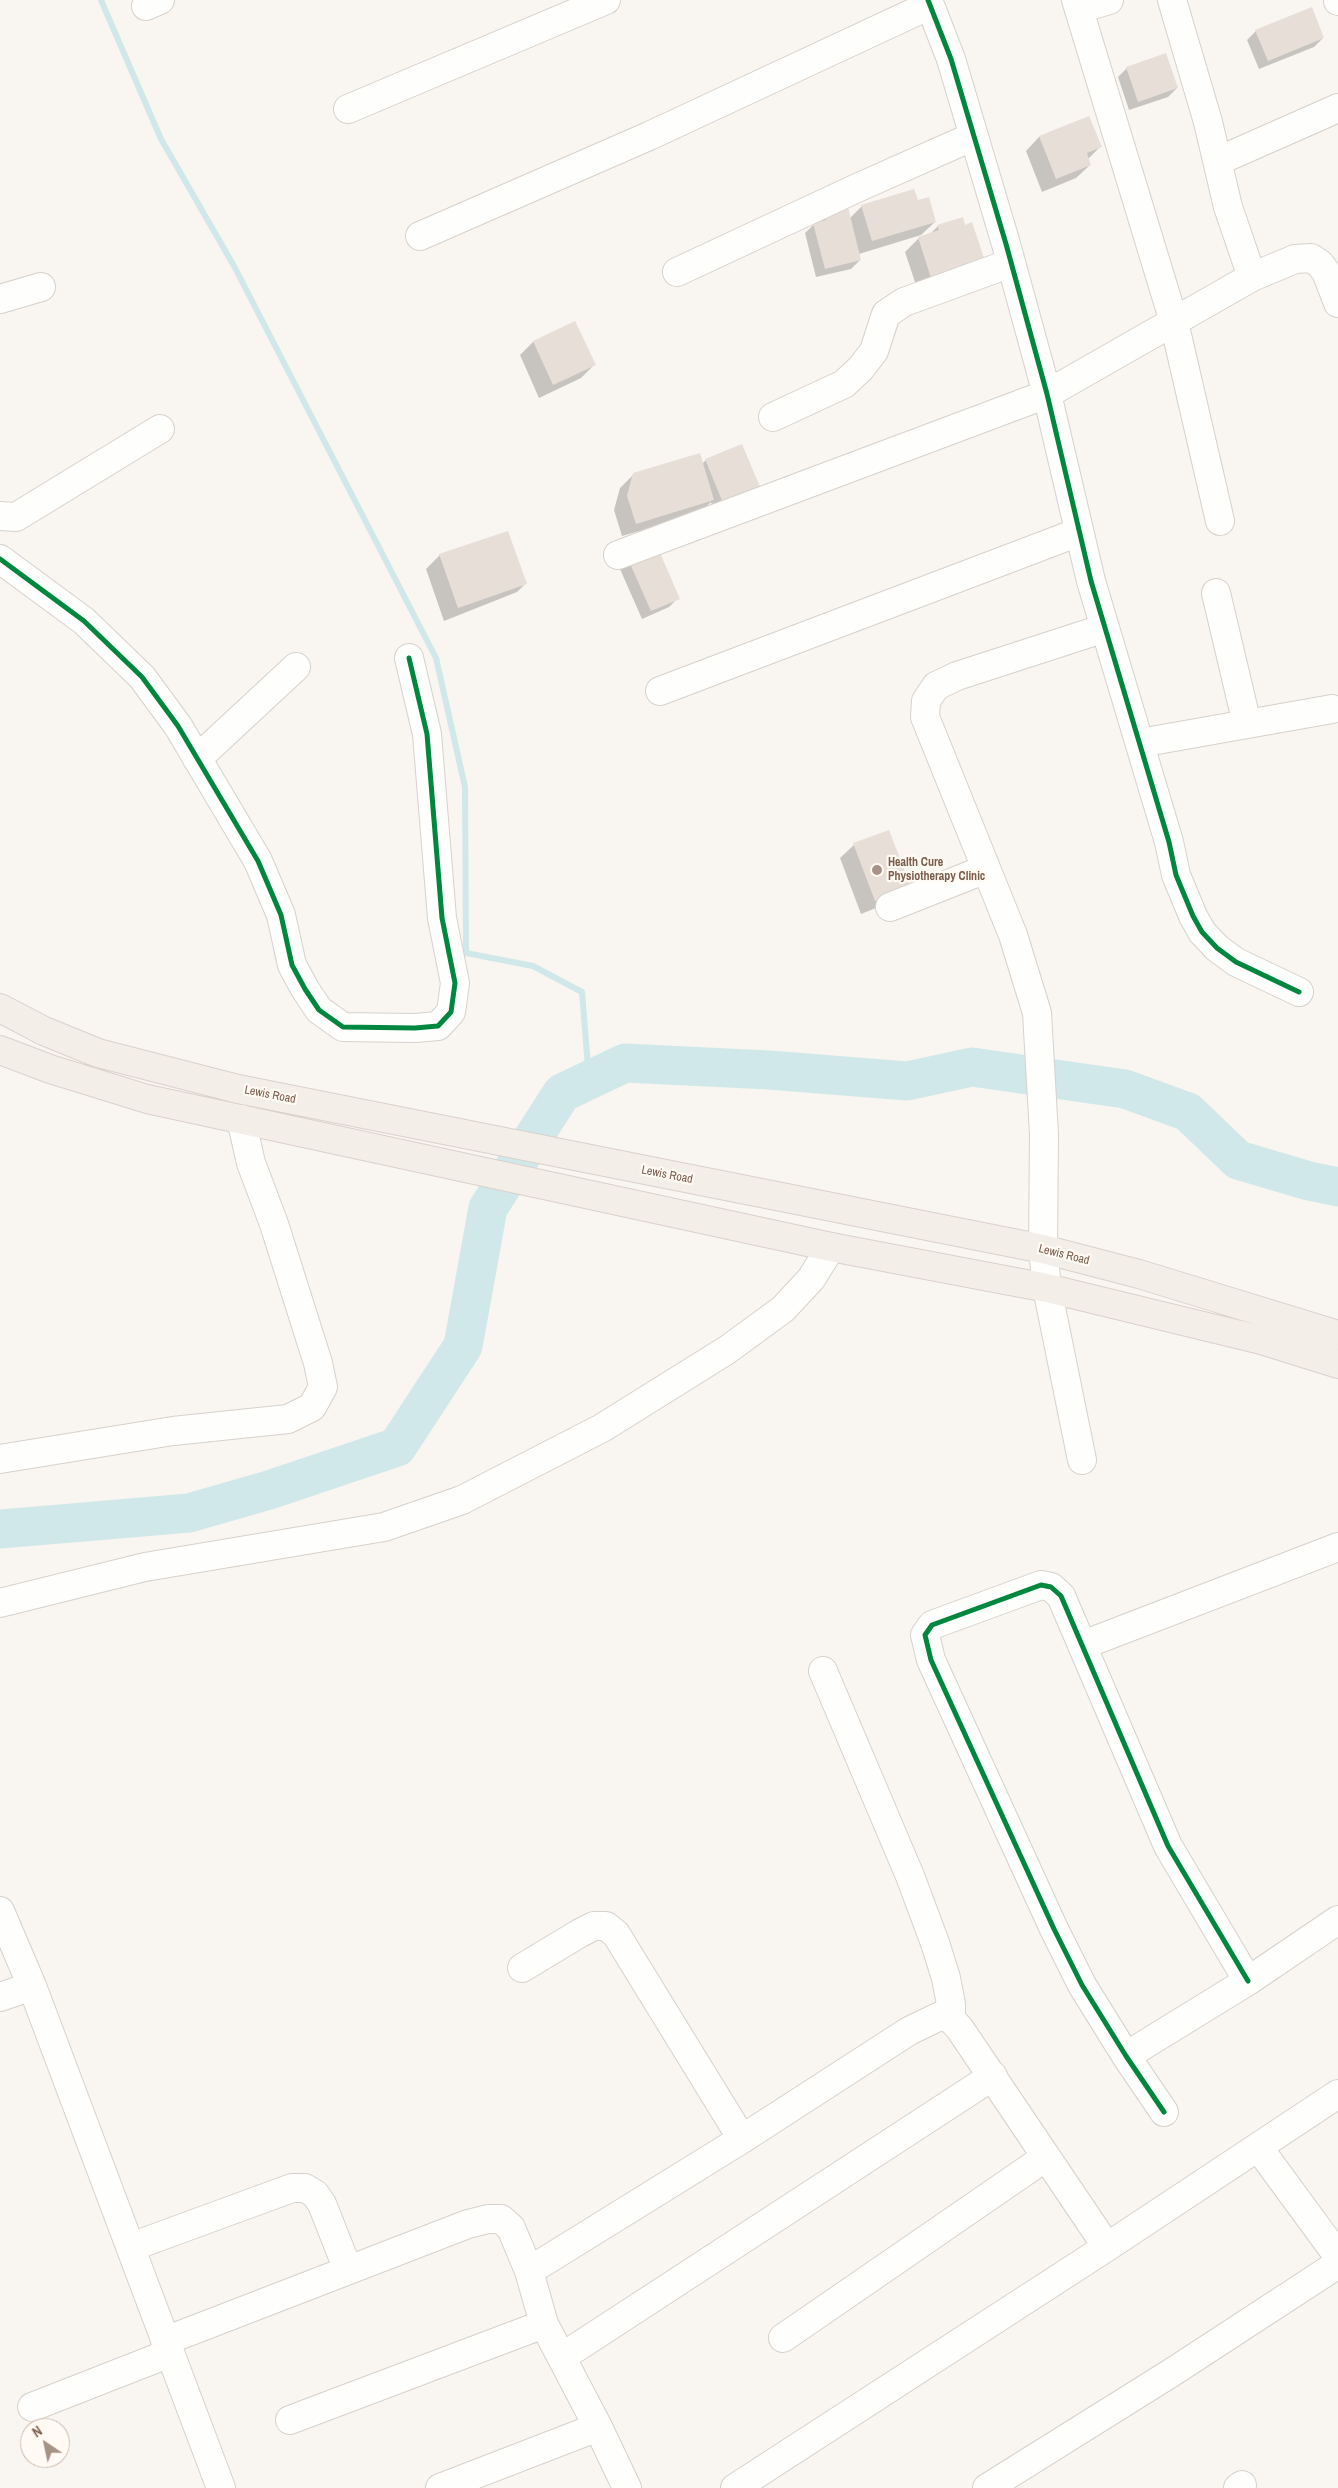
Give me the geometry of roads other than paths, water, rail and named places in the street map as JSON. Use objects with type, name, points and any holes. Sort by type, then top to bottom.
[{"type":"main road","name":"Lewis Road","points":[[0,1008],[44,1031],[98,1052],[238,1089],[1043,1249],[1139,1274],[1338,1335]]},
{"type":"main road","points":[[0,1050],[50,1069],[147,1099],[831,1247],[1047,1288],[1261,1340],[1338,1364]]},
{"type":"street","points":[[348,108],[606,0]]},
{"type":"street","points":[[1109,0],[1078,5],[1174,322],[1220,521]]},
{"type":"street","points":[[1172,0],[1208,122],[1228,207],[1252,277]]},
{"type":"street","points":[[420,236],[649,136],[929,2],[951,59],[1011,264],[1046,394],[1079,532],[1176,875],[1193,916],[1202,932],[1217,948],[1236,962],[1299,992]]},
{"type":"street","points":[[1218,161],[1338,108]]},
{"type":"street","points":[[677,272],[974,136]]},
{"type":"street","points":[[618,555],[1046,394],[1252,277],[1294,259],[1311,258],[1320,264],[1326,272],[1338,303]]},
{"type":"street","points":[[773,416],[844,384],[861,368],[874,350],[886,314],[904,302],[1011,264]]},
{"type":"street","points":[[0,299],[41,288]]},
{"type":"street","points":[[0,516],[16,517],[160,429]]},
{"type":"street","points":[[660,691],[1079,532]]},
{"type":"street","points":[[0,559],[84,621],[142,677],[178,726],[258,861],[281,915],[292,965],[319,1010],[343,1027],[415,1028],[438,1026],[451,1012],[455,983],[442,918],[427,734],[408,658]]},
{"type":"street","points":[[1216,593],[1246,724]]},
{"type":"street","points":[[1082,1460],[1047,1288],[1043,1249],[1044,1134],[1037,1013],[1013,935],[925,718],[926,701],[936,686],[957,676],[1105,628]]},
{"type":"street","points":[[197,759],[296,667]]},
{"type":"street","points":[[1140,743],[1332,709]]},
{"type":"street","points":[[890,907],[986,869]]},
{"type":"street","points":[[0,1459],[173,1431],[288,1419],[312,1407],[323,1388],[318,1362],[274,1224],[251,1163],[241,1119]]},
{"type":"street","points":[[0,1603],[145,1567],[384,1527],[462,1500],[602,1428],[727,1350],[783,1309],[811,1279],[831,1247]]},
{"type":"street","points":[[1083,1645],[1338,1547]]},
{"type":"street","points":[[1164,2112],[1126,2056],[1082,1985],[1054,1929],[931,1660],[925,1635],[932,1625],[1041,1585],[1051,1587],[1061,1596],[1168,1846],[1248,1981]]},
{"type":"street","points":[[822,1671],[910,1876],[935,1943],[946,1978],[951,2004],[951,2019]]},
{"type":"street","points":[[0,1912],[32,1986],[221,2488]]},
{"type":"street","points":[[1126,2056],[1248,1981],[1338,1920]]},
{"type":"street","points":[[522,1968],[594,1926],[606,1926],[616,1934],[742,2139]]},
{"type":"street","points":[[0,1997],[32,1986]]},
{"type":"street","points":[[528,2271],[742,2139],[925,2022],[940,2016],[951,2019],[960,2028],[1108,2248]]},
{"type":"street","points":[[562,2357],[992,2076]]},
{"type":"street","points":[[735,2488],[1108,2248],[1338,2094]]},
{"type":"street","points":[[1258,2147],[1338,2256]]},
{"type":"street","points":[[783,2338],[1046,2157]]},
{"type":"street","points":[[131,2246],[292,2188],[305,2188],[316,2194],[322,2204],[348,2270]]},
{"type":"street","points":[[32,2408],[167,2347],[348,2270],[468,2224],[501,2218],[511,2228],[528,2271],[544,2324],[598,2426],[627,2488]]},
{"type":"street","points":[[987,2488],[1171,2373],[1338,2264]]},
{"type":"street","points":[[290,2420],[544,2324]]},
{"type":"street","points":[[440,2488],[598,2426]]},
{"type":"waterway","points":[[101,0],[161,139],[234,266],[436,658],[465,787],[466,953],[533,966],[582,992],[589,1080]]},
{"type":"waterway","points":[[0,1529],[189,1513],[269,1490],[397,1447],[463,1346],[488,1208],[562,1093],[625,1063],[769,1070],[907,1081],[972,1067],[1125,1089],[1188,1112],[1238,1160],[1309,1181],[1338,1187]]},
{"type":"place","name":"Health Cure Physiotherapy Clinic","points":[[877,870]]}]
